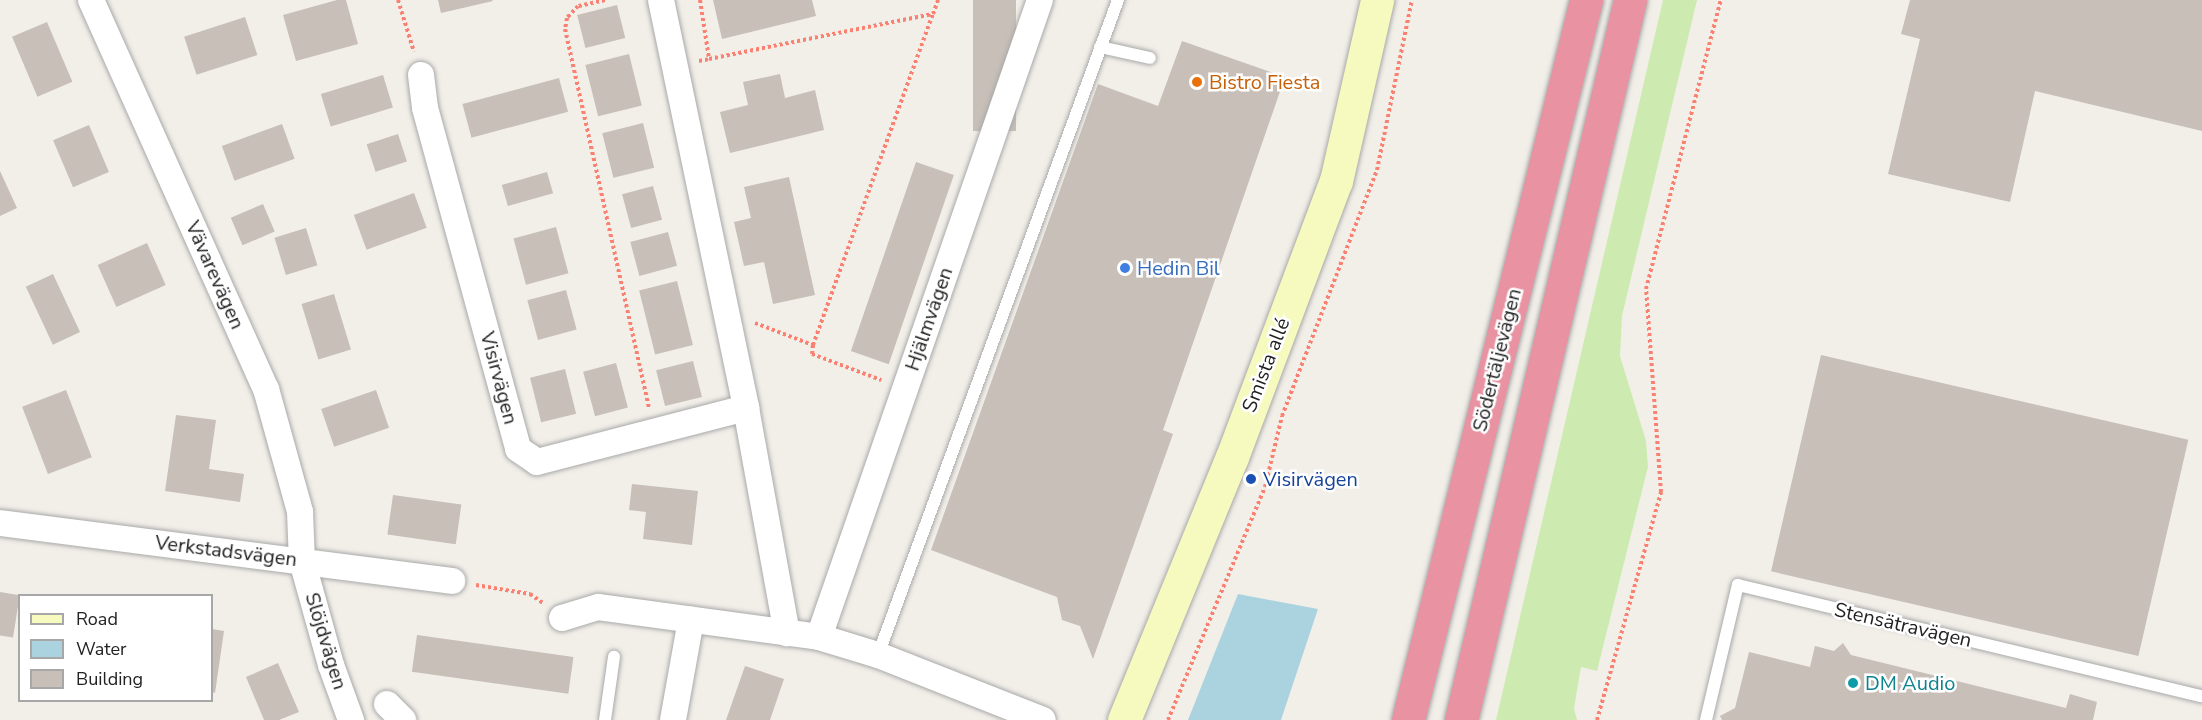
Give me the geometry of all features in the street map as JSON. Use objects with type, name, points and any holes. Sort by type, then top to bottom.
[{"type":"highway","name":"Södertäljevägen","points":[[1408,720],[1586,0]]},
{"type":"highway","points":[[1461,720],[1630,0]]},
{"type":"street","name":"Vävarevägen","points":[[91,0],[266,389],[300,512],[302,561]]},
{"type":"street","points":[[661,0],[746,408],[787,633]]},
{"type":"street","name":"Hjälmvägen","points":[[819,637],[1040,0]]},
{"type":"street","name":"Smista allé","points":[[1124,720],[1232,457],[1336,181],[1377,0]]},
{"type":"street","name":"Visirvägen","points":[[421,75],[424,108],[518,449],[537,462],[653,430],[746,408]]},
{"type":"street","name":"Verkstadsvägen","points":[[0,523],[452,580]]},
{"type":"street","name":"Slöjdvägen","points":[[302,561],[331,665],[351,720]]},
{"type":"street","points":[[562,618],[598,607],[819,637],[878,656],[1043,720]]},
{"type":"street","points":[[673,720],[691,620]]},
{"type":"lane","points":[[878,656],[1118,0]]},
{"type":"lane","points":[[1100,47],[1150,58]]},
{"type":"lane","name":"Stensätravägen","points":[[1706,720],[1738,585],[2202,696]]},
{"type":"lane","points":[[605,720],[614,657]]},
{"type":"path","points":[[398,0],[421,75]]},
{"type":"path","points":[[605,0],[578,6],[567,18],[565,29],[653,430]]},
{"type":"path","points":[[700,0],[709,59]]},
{"type":"path","points":[[744,319],[813,345],[938,0]]},
{"type":"path","points":[[1168,720],[1265,487],[1282,416],[1377,170],[1413,0]]},
{"type":"path","points":[[1598,720],[1661,492],[1646,289],[1721,0]]},
{"type":"path","points":[[689,63],[933,14]]},
{"type":"path","points":[[452,580],[531,594],[562,618]]},
{"type":"green space","points":[[1663,0],[1697,0],[1622,316],[1620,356],[1646,441],[1648,467],[1597,671],[1581,667],[1574,708],[1577,720],[1496,720]]},
{"type":"water","points":[[1238,594],[1318,609],[1281,720],[1188,720]]},
{"type":"building","points":[[337,0],[346,0],[358,44],[296,61],[283,15]]},
{"type":"building","points":[[438,0],[492,0],[493,1],[441,13]]},
{"type":"building","points":[[713,0],[812,0],[816,16],[722,39]]},
{"type":"building","points":[[973,0],[1016,0],[1016,131],[973,131]]},
{"type":"building","points":[[1910,0],[2202,0],[2202,131],[2035,91],[2010,202],[1888,174],[1920,39],[1901,34]]},
{"type":"building","points":[[617,5],[625,38],[585,48],[577,15]]},
{"type":"building","points":[[245,17],[257,55],[196,75],[184,37]]},
{"type":"building","points":[[47,22],[72,82],[37,97],[12,37]]},
{"type":"building","name":"Hedin Bil","points":[[1182,41],[1285,77],[1163,430],[1173,434],[1093,659],[1080,626],[1062,620],[1057,597],[931,550],[1098,84],[1158,106]]},
{"type":"building","points":[[629,54],[642,105],[598,116],[585,65]]},
{"type":"building","points":[[780,74],[785,98],[815,90],[824,130],[730,153],[720,112],[748,105],[743,82]]},
{"type":"building","points":[[383,75],[393,108],[331,127],[321,94]]},
{"type":"building","points":[[559,78],[568,112],[471,138],[462,104]]},
{"type":"building","points":[[643,123],[654,168],[613,178],[602,133]]},
{"type":"building","points":[[282,124],[295,159],[235,181],[222,146]]},
{"type":"building","points":[[89,125],[109,172],[73,187],[53,140]]},
{"type":"building","points":[[398,134],[407,162],[376,172],[367,144]]},
{"type":"building","points":[[916,162],[954,175],[889,364],[851,351]]},
{"type":"building","points":[[0,171],[17,208],[0,216]]},
{"type":"building","points":[[547,172],[553,193],[508,206],[502,185]]},
{"type":"building","points":[[789,177],[815,295],[773,304],[764,262],[744,266],[734,222],[751,218],[744,187]]},
{"type":"building","points":[[653,186],[662,220],[631,228],[622,194]]},
{"type":"building","points":[[414,193],[427,228],[367,250],[354,215]]},
{"type":"building","points":[[263,204],[275,232],[243,245],[231,218]]},
{"type":"building","points":[[556,227],[568,273],[526,285],[513,238]]},
{"type":"building","points":[[306,228],[317,265],[286,275],[274,238]]},
{"type":"building","points":[[668,232],[677,266],[639,276],[630,242]]},
{"type":"building","points":[[147,243],[166,285],[116,307],[98,265]]},
{"type":"building","points":[[53,274],[80,332],[53,345],[26,287]]},
{"type":"building","points":[[677,281],[693,345],[655,354],[639,290]]},
{"type":"building","points":[[566,290],[577,330],[538,340],[527,300]]},
{"type":"building","points":[[334,294],[351,349],[318,359],[301,304]]},
{"type":"building","points":[[1821,355],[2188,440],[2138,656],[1771,571]]},
{"type":"building","points":[[693,361],[702,397],[665,406],[656,370]]},
{"type":"building","points":[[616,363],[628,407],[595,416],[583,372]]},
{"type":"building","points":[[565,369],[576,414],[541,422],[530,378]]},
{"type":"building","points":[[66,390],[92,457],[48,474],[22,407]]},
{"type":"building","points":[[376,390],[389,428],[334,447],[321,409]]},
{"type":"building","points":[[176,415],[216,420],[209,469],[244,474],[240,502],[165,491]]},
{"type":"building","points":[[632,484],[698,491],[692,545],[643,539],[646,512],[629,510]]},
{"type":"building","points":[[393,495],[461,505],[456,544],[387,535]]},
{"type":"building","points":[[0,592],[18,595],[13,638],[0,636]]},
{"type":"building","points":[[213,629],[224,631],[215,693],[213,692]]},
{"type":"building","points":[[417,635],[573,657],[568,694],[412,672]]},
{"type":"building","name":"DM Audio","points":[[1843,643],[1851,655],[2066,708],[2070,694],[2097,702],[2093,720],[1722,720],[1720,716],[1735,708],[1749,652],[1810,667],[1815,646],[1834,651]]},
{"type":"building","points":[[278,663],[299,712],[279,720],[264,720],[246,677]]},
{"type":"building","points":[[745,666],[784,679],[770,720],[726,720]]},
{"type":"place","name":"Bistro Fiesta","points":[[1197,82]]},
{"type":"place","name":"Hedin Bil","points":[[1125,268]]},
{"type":"place","name":"Visirvägen","points":[[1251,479]]},
{"type":"place","name":"DM Audio","points":[[1853,683]]}]
